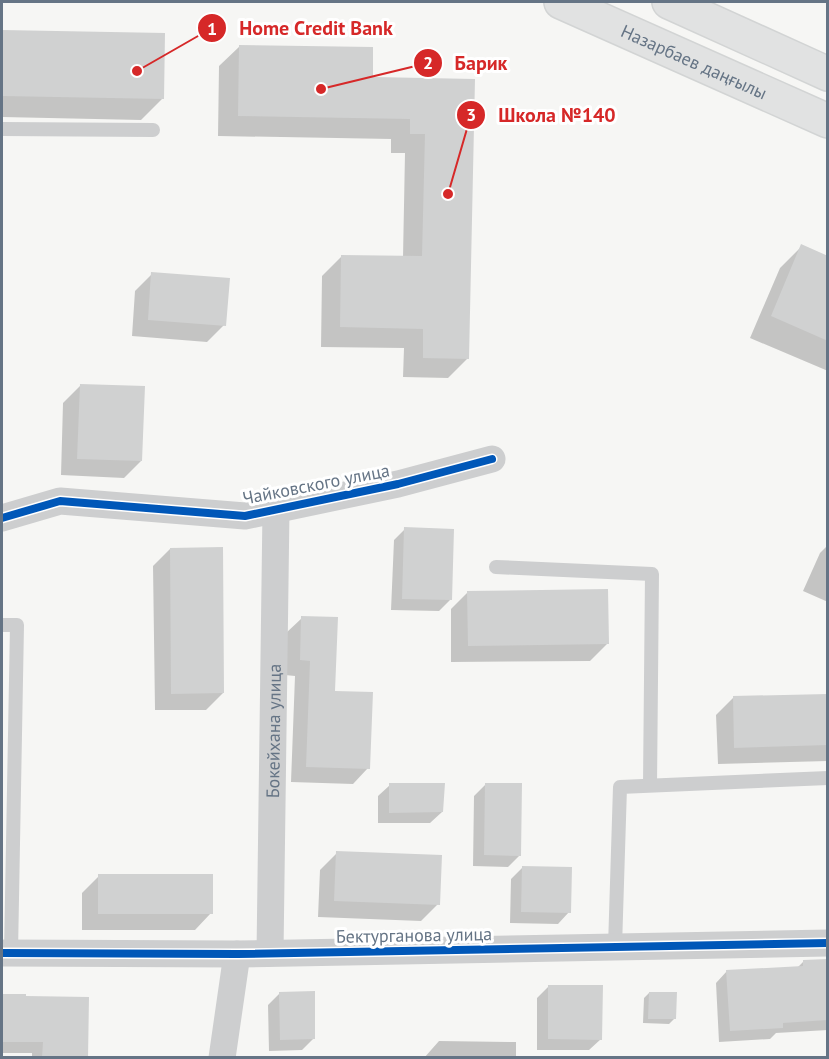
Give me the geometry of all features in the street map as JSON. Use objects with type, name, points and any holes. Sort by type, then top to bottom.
[{"type":"main road","name":"Назарбаев даңғылы","points":[[561,2],[828,121]]},
{"type":"main road","points":[[669,2],[828,74]]},
{"type":"street","name":"Чайковского улица","points":[[2,518],[60,501],[245,516],[398,484],[492,459]]},
{"type":"street","name":"Бокейхана улица","points":[[270,953],[276,509]]},
{"type":"street","name":"Бектурганова улица","points":[[6,953],[237,954],[828,943]]},
{"type":"street","points":[[222,1058],[237,954]]},
{"type":"lane","points":[[2,129],[153,130]]},
{"type":"lane","points":[[496,567],[652,573],[650,785]]},
{"type":"lane","points":[[2,625],[17,625],[7,866],[6,953]]},
{"type":"lane","points":[[615,947],[620,787],[828,778]]},
{"type":"building","points":[[2,30],[165,33],[164,99],[2,96]]},
{"type":"building","points":[[239,45],[373,47],[373,77],[475,79],[469,359],[423,358],[423,329],[340,327],[341,255],[422,256],[425,134],[410,134],[410,119],[238,116]]},
{"type":"building","points":[[801,244],[828,256],[828,341],[771,316]]},
{"type":"building","points":[[151,272],[230,278],[226,326],[148,320]]},
{"type":"building","points":[[80,384],[145,386],[142,461],[77,459]]},
{"type":"building","points":[[404,527],[454,529],[452,600],[402,599]]},
{"type":"building","points":[[223,547],[224,693],[171,694],[170,548]]},
{"type":"building","points":[[608,589],[609,644],[468,646],[467,591]]},
{"type":"building","points":[[301,616],[338,617],[335,691],[373,692],[370,769],[306,767],[310,661],[300,660]]},
{"type":"building","points":[[828,694],[828,745],[734,748],[733,696]]},
{"type":"building","points":[[389,783],[445,783],[443,812],[389,813]]},
{"type":"building","points":[[485,783],[522,783],[521,856],[484,855]]},
{"type":"building","points":[[336,851],[442,855],[440,905],[334,901]]},
{"type":"building","points":[[522,866],[572,867],[571,913],[521,912]]},
{"type":"building","points":[[98,874],[213,874],[213,914],[98,914]]},
{"type":"building","points":[[828,959],[828,1020],[783,1023],[783,1028],[730,1031],[726,970],[803,966],[803,960]]},
{"type":"building","points":[[548,985],[603,985],[602,1040],[548,1039]]},
{"type":"building","points":[[315,991],[315,1039],[280,1040],[279,992]]},
{"type":"building","points":[[649,992],[677,992],[676,1019],[648,1019]]},
{"type":"building","points":[[2,994],[89,997],[88,1058],[42,1058],[43,1042],[2,1042]]},
{"type":"cycle path","points":[[2,518],[60,501],[245,516],[398,484],[492,459]]},
{"type":"cycle path","points":[[2,953],[237,954],[828,943]]},
{"type":"place","name":"Home Credit Bank","points":[[137,71]]},
{"type":"place","name":"Барик","points":[[321,89]]},
{"type":"place","name":"Школа №140","points":[[448,194]]}]
